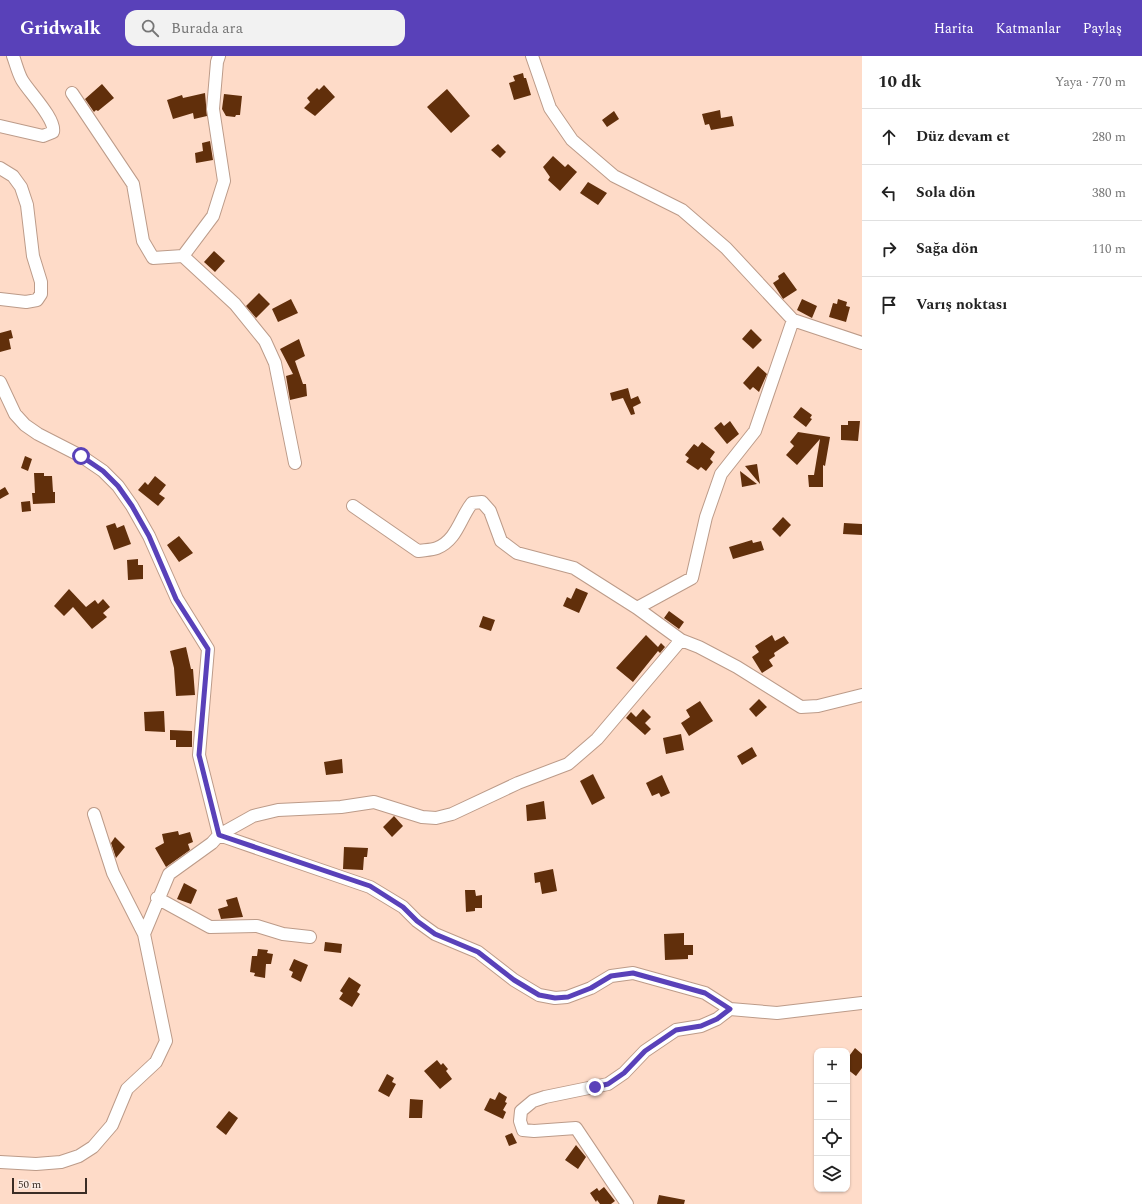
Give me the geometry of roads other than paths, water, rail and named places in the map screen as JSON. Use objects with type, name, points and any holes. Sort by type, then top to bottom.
[{"type":"street","points":[[0,126],[42,136],[53,132],[54,130],[52,122],[22,79],[13,56]]},
{"type":"street","points":[[183,256],[213,216],[224,181],[213,109],[219,56]]},
{"type":"street","points":[[532,56],[550,108],[572,140],[614,176],[682,210],[726,248],[793,320],[862,343]]},
{"type":"street","points":[[72,93],[133,184],[143,241],[153,258],[183,256],[235,304],[265,340],[275,363],[295,463]]},
{"type":"street","points":[[0,168],[13,176],[21,187],[27,205],[33,256],[41,282],[41,294],[37,300],[26,302],[0,299]]},
{"type":"street","points":[[637,608],[692,578],[706,517],[721,474],[755,432],[793,320]]},
{"type":"street","points":[[0,382],[15,414],[24,425],[38,434],[81,456],[103,471],[118,486],[132,506],[149,536],[176,599],[208,649],[199,755],[219,835]]},
{"type":"street","points":[[353,506],[418,551],[437,548],[449,540],[458,529],[472,503],[482,502],[490,511],[501,541],[517,553],[574,568],[637,608],[680,640],[699,647],[737,667],[801,708],[818,706],[862,695]]},
{"type":"street","points":[[144,934],[169,874],[212,843],[219,835],[253,816],[278,810],[341,807],[374,802],[422,817],[436,818],[452,814],[518,783],[568,764],[597,739],[680,640]]},
{"type":"street","points":[[0,1162],[36,1164],[61,1162],[79,1156],[88,1150],[112,1125],[127,1089],[156,1062],[166,1041],[144,934],[113,873],[94,814]]},
{"type":"street","points":[[219,835],[370,886],[403,907],[417,921],[435,934],[478,952],[514,980],[539,995],[555,998],[568,997],[591,988],[611,976],[633,973],[705,993],[730,1009],[777,1013],[862,1003]]},
{"type":"street","points":[[158,898],[210,927],[257,926],[283,934],[310,937]]},
{"type":"street","points":[[627,1204],[576,1128],[534,1131],[523,1130],[520,1121],[521,1111],[533,1101],[545,1097],[608,1084],[624,1073],[645,1051],[676,1030],[701,1026],[717,1019],[730,1009]]}]
